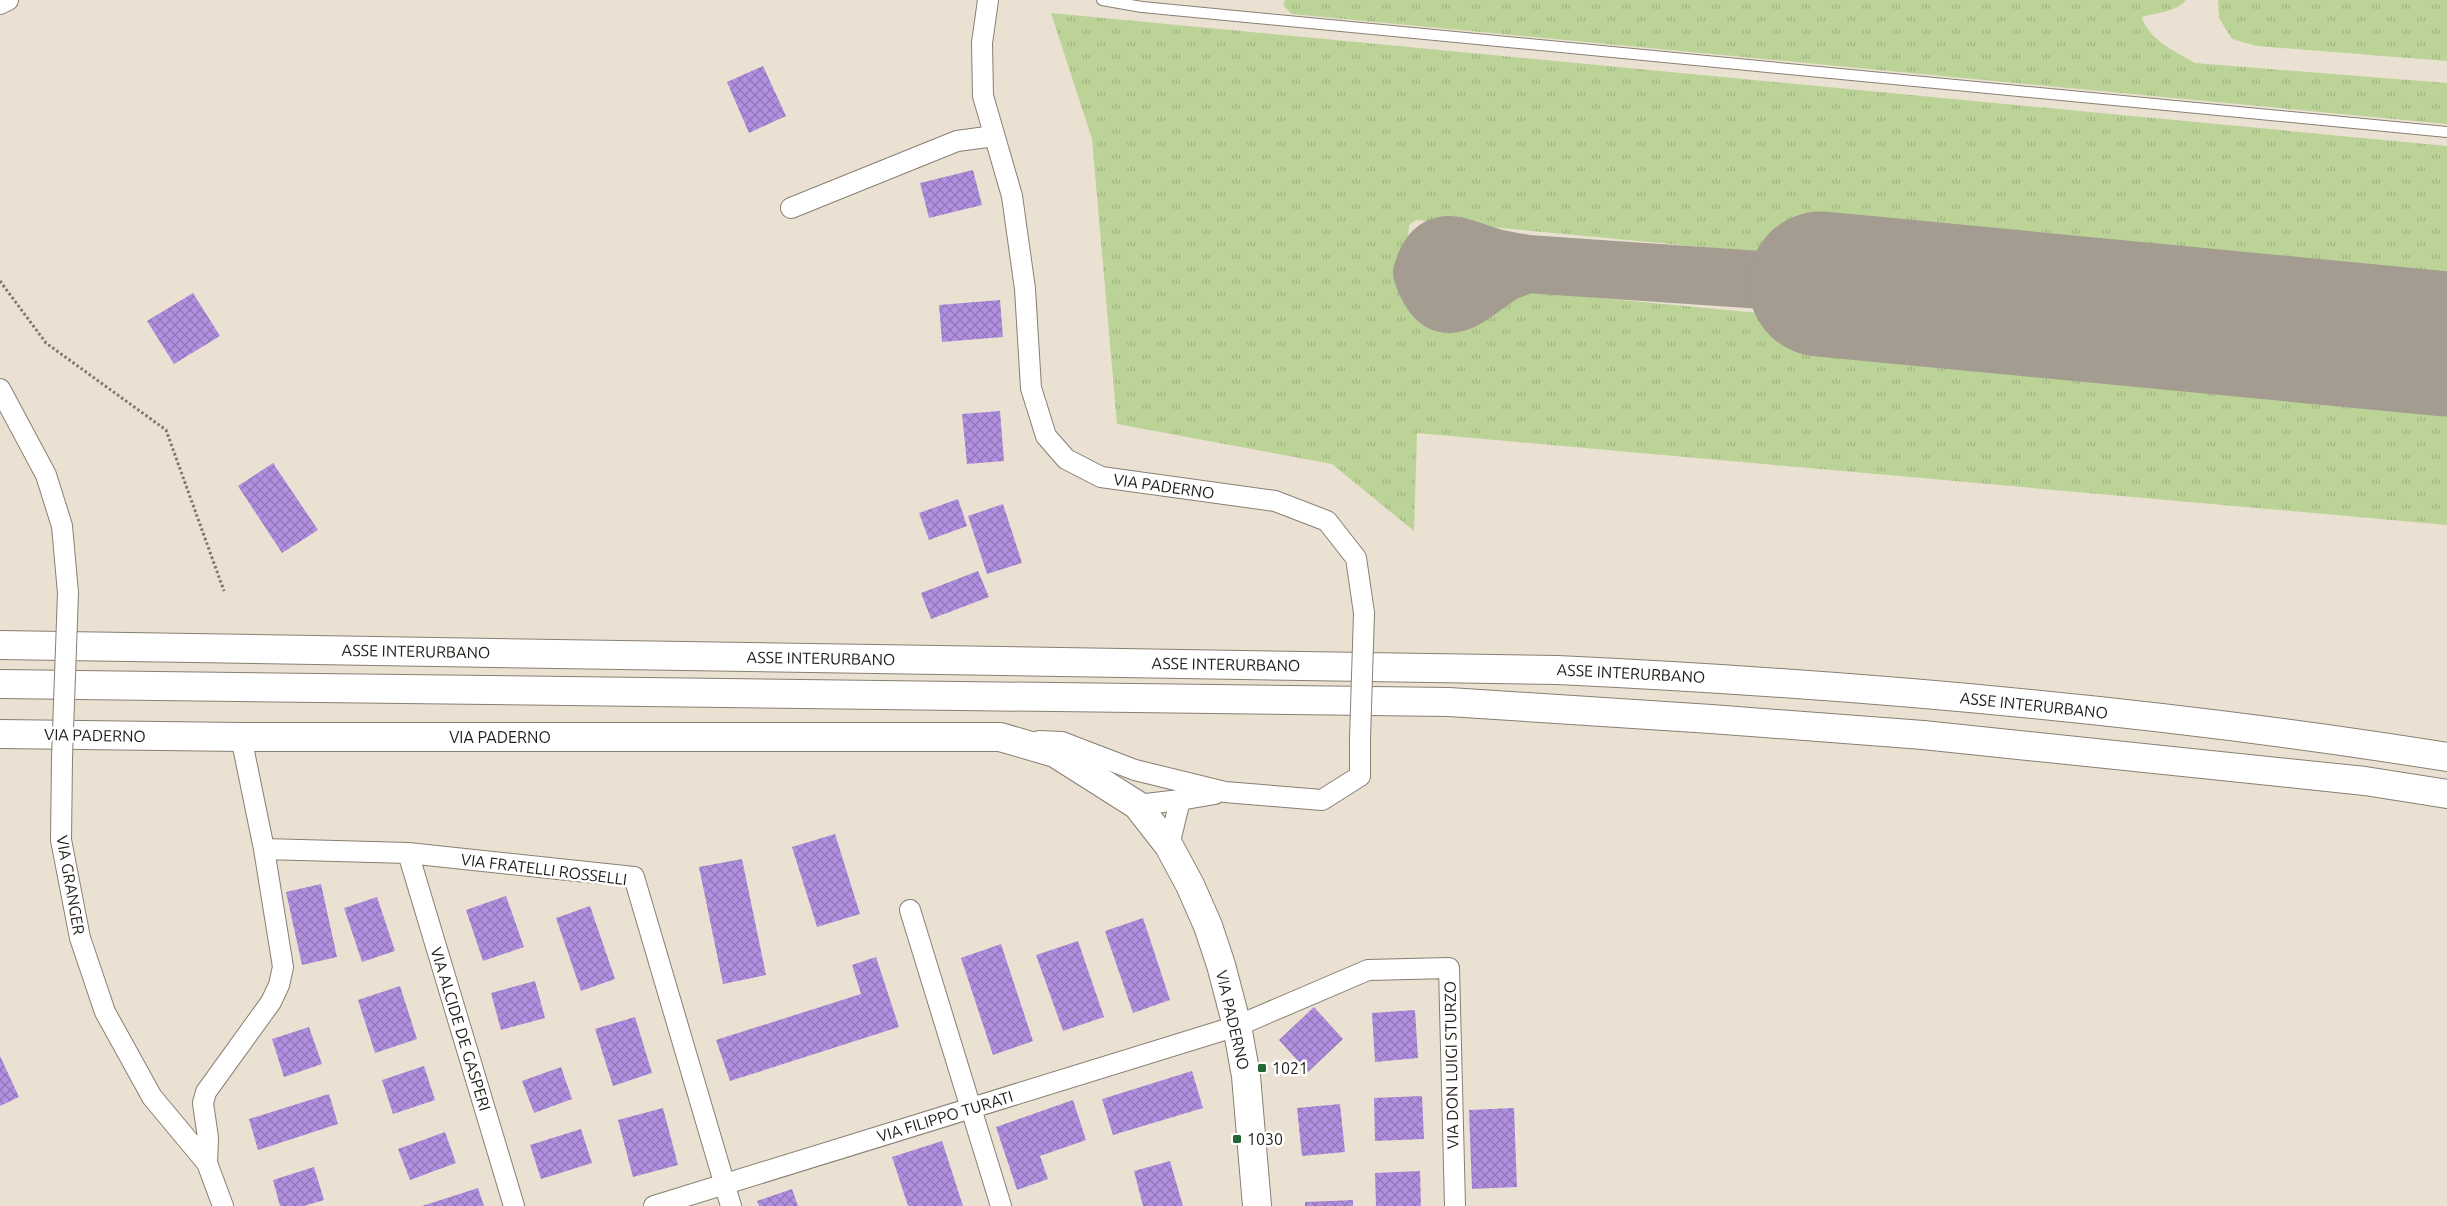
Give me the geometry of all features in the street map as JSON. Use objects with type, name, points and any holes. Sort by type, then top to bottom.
[{"type":"main road","name":"ASSE INTERURBANO","points":[[0,645],[1557,670],[1712,677],[2046,705],[2370,744],[2447,757]]},
{"type":"main road","points":[[0,684],[1449,702],[1923,735],[2356,780],[2447,794]]},
{"type":"main road","name":"VIA PADERNO","points":[[0,734],[241,737],[1000,738],[1055,753],[1138,805],[1169,846],[1190,885],[1208,926],[1221,965],[1237,1026],[1246,1076],[1257,1206]]},
{"type":"street","points":[[0,4],[8,0]]},
{"type":"street","name":"VIA PADERNO","points":[[988,0],[982,43],[983,96],[1012,196],[1025,289],[1031,388],[1046,436],[1066,459],[1101,477],[1274,501],[1328,521],[1356,558],[1364,614],[1360,776],[1322,800],[1225,792],[1135,770],[1062,742],[1000,738]]},
{"type":"street","points":[[790,208],[956,141],[994,136]]},
{"type":"street","name":"VIA GRANGER","points":[[0,389],[13,410],[48,484],[62,526],[68,593],[61,840],[80,938],[105,1012],[152,1097],[207,1163],[223,1206]]},
{"type":"street","points":[[207,1163],[208,1138],[203,1103],[206,1092],[258,1023],[279,985],[283,966],[264,849],[241,737]]},
{"type":"street","points":[[1107,785],[1135,770]]},
{"type":"street","name":"VIA PADERNO","points":[[1138,805],[1225,792]]},
{"type":"street","points":[[1169,846],[1180,800]]},
{"type":"street","name":"VIA FRATELLI ROSSELLI","points":[[264,849],[408,853],[634,877],[731,1206]]},
{"type":"street","name":"VIA ALCIDE DE GASPERI","points":[[408,853],[514,1206]]},
{"type":"street","points":[[910,910],[1001,1206]]},
{"type":"street","name":"VIA DON LUIGI STURZO","points":[[1237,1026],[1368,970],[1448,968],[1454,1206]]},
{"type":"street","name":"VIA FILIPPO TURATI","points":[[654,1206],[1237,1026]]},
{"type":"lane","points":[[1102,0],[1142,7],[2447,132]]},
{"type":"path","points":[[0,281],[46,342],[166,430],[224,591]]},
{"type":"green space","points":[[1285,0],[2186,0],[2172,10],[2142,17],[2145,25],[2157,39],[2195,63],[2447,83],[2447,124],[1292,14],[1283,5]]},
{"type":"green space","points":[[2218,0],[2447,0],[2447,61],[2257,46],[2232,39],[2219,18]]},
{"type":"green space","points":[[1051,13],[2447,146],[2447,317],[1416,220],[1409,225],[1406,269],[1410,294],[1419,313],[1437,325],[1453,329],[1469,328],[1476,325],[1489,314],[1503,292],[1516,290],[2447,378],[2447,525],[1417,433],[1414,531],[1332,464],[1117,424],[1092,139]]},
{"type":"building","points":[[763,66],[786,116],[749,133],[727,82]]},
{"type":"building","points":[[973,170],[982,205],[929,218],[920,183]]},
{"type":"building","points":[[193,293],[220,336],[174,364],[147,321]]},
{"type":"building","points":[[1000,300],[1003,337],[942,342],[939,305]]},
{"type":"building","points":[[1000,411],[1004,461],[967,464],[962,414]]},
{"type":"building","points":[[273,463],[318,530],[282,553],[238,486]]},
{"type":"building","points":[[958,499],[967,526],[929,540],[919,513]]},
{"type":"building","points":[[1003,504],[1022,563],[987,574],[968,516]]},
{"type":"building","points":[[978,571],[989,597],[931,619],[921,593]]},
{"type":"building","points":[[835,834],[860,914],[817,927],[792,847]]},
{"type":"building","points":[[742,859],[766,975],[723,984],[699,867]]},
{"type":"building","points":[[321,884],[337,957],[302,965],[286,892]]},
{"type":"building","points":[[506,896],[524,947],[483,961],[466,910]]},
{"type":"building","points":[[377,897],[395,951],[362,962],[344,908]]},
{"type":"building","points":[[590,906],[615,979],[581,991],[556,918]]},
{"type":"building","points":[[1143,918],[1170,1000],[1133,1013],[1105,931]]},
{"type":"building","points":[[1078,941],[1104,1017],[1063,1031],[1036,955]]},
{"type":"building","points":[[1001,944],[1033,1041],[993,1055],[961,958]]},
{"type":"building","points":[[876,957],[899,1027],[730,1081],[716,1040],[861,994],[852,965]]},
{"type":"building","points":[[535,981],[545,1018],[501,1030],[491,993]]},
{"type":"building","points":[[400,986],[417,1039],[375,1053],[358,1000]]},
{"type":"building","points":[[1314,1007],[1343,1039],[1308,1072],[1279,1040]]},
{"type":"building","points":[[1415,1010],[1418,1058],[1375,1062],[1372,1013]]},
{"type":"building","points":[[635,1017],[652,1073],[613,1086],[595,1029]]},
{"type":"building","points":[[309,1027],[322,1064],[284,1077],[272,1039]]},
{"type":"building","points":[[0,1056],[19,1097],[0,1106]]},
{"type":"building","points":[[424,1066],[435,1100],[393,1114],[382,1080]]},
{"type":"building","points":[[561,1067],[572,1099],[534,1113],[522,1081]]},
{"type":"building","points":[[1192,1071],[1203,1108],[1113,1135],[1102,1099]]},
{"type":"building","points":[[329,1094],[338,1124],[258,1150],[249,1119]]},
{"type":"building","points":[[1422,1096],[1424,1139],[1375,1141],[1374,1098]]},
{"type":"building","points":[[1073,1100],[1086,1140],[1040,1156],[1048,1179],[1017,1190],[996,1127]]},
{"type":"building","points":[[1340,1104],[1345,1152],[1302,1156],[1297,1108]]},
{"type":"building","points":[[663,1108],[678,1165],[633,1177],[618,1120]]},
{"type":"building","points":[[1514,1108],[1517,1187],[1472,1189],[1469,1110]]},
{"type":"building","points":[[581,1129],[592,1163],[541,1179],[530,1145]]},
{"type":"building","points":[[445,1132],[456,1163],[410,1180],[398,1149]]},
{"type":"building","points":[[942,1141],[963,1206],[908,1206],[892,1157]]},
{"type":"building","points":[[1170,1161],[1183,1206],[1143,1206],[1134,1171]]},
{"type":"building","points":[[314,1167],[324,1200],[304,1206],[280,1206],[273,1180]]},
{"type":"building","points":[[1420,1171],[1421,1206],[1376,1206],[1375,1173]]},
{"type":"building","points":[[478,1188],[484,1206],[422,1206]]},
{"type":"building","points":[[792,1189],[798,1206],[759,1206],[757,1201]]},
{"type":"building","points":[[1353,1200],[1353,1206],[1305,1206],[1305,1202]]},
{"type":"taxiway","points":[[1527,264],[1502,274],[1469,297],[1448,304],[1439,301],[1430,291],[1422,273],[1427,259],[1434,250],[1450,245],[1492,257],[1527,264],[1821,284]]},
{"type":"runway","points":[[1821,284],[2447,344]]},
{"type":"place","name":"1021","points":[[1262,1068]]},
{"type":"place","name":"1030","points":[[1237,1139]]}]
